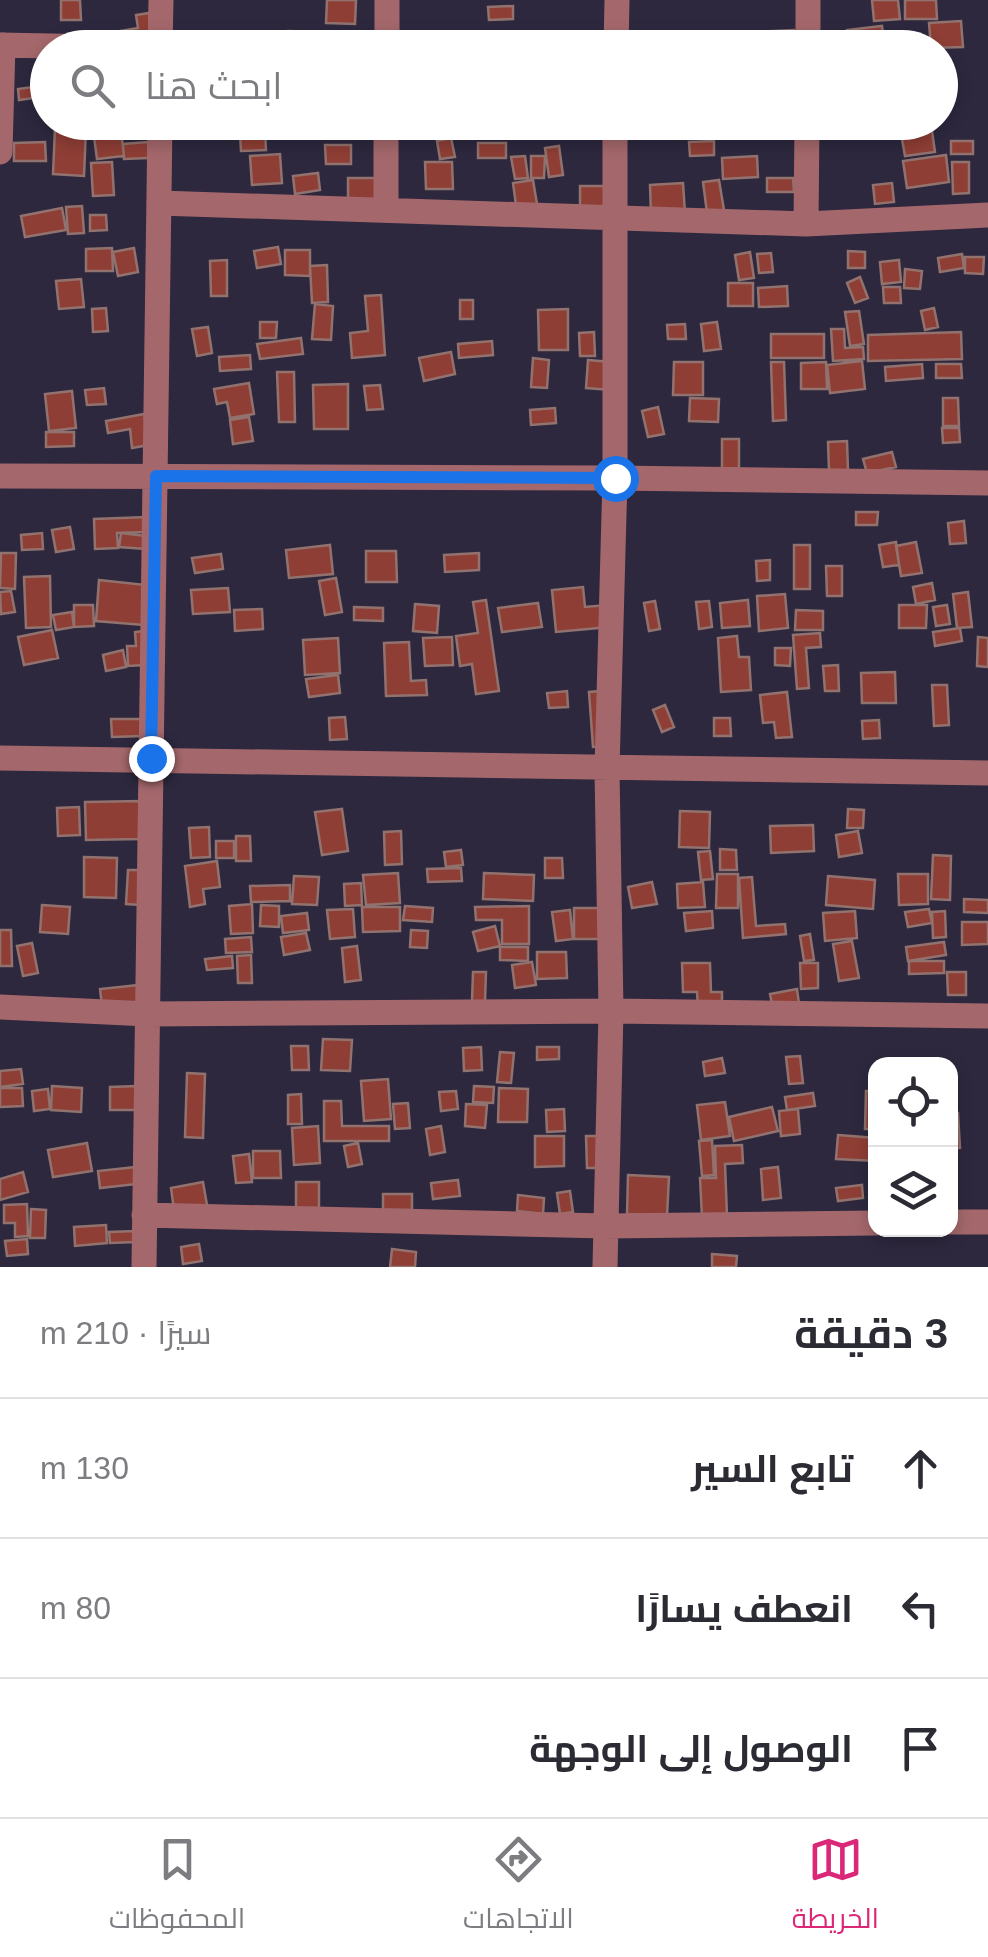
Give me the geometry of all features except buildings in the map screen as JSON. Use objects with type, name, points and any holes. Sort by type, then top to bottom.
[{"type":"street","points":[[158,30],[161,0]]},
{"type":"street","points":[[386,30],[387,0]]},
{"type":"street","points":[[616,0],[616,30]]},
{"type":"street","points":[[808,0],[808,30]]},
{"type":"street","points":[[0,152],[1,45],[30,46]]},
{"type":"street","points":[[144,1267],[160,140]]},
{"type":"street","points":[[386,140],[386,210]]},
{"type":"street","points":[[605,1267],[611,1010],[607,768],[615,478],[615,140]]},
{"type":"street","points":[[806,224],[807,140]]},
{"type":"street","points":[[159,202],[806,224],[988,215]]},
{"type":"street","points":[[0,476],[988,483]]},
{"type":"street","points":[[0,758],[988,773]]},
{"type":"street","points":[[0,1007],[148,1014],[611,1010],[988,1016]]},
{"type":"street","points":[[144,1216],[606,1226],[868,1223]]},
{"type":"street","points":[[958,1222],[988,1222]]},
{"type":"route","points":[[151,758],[156,476],[615,478]]}]
